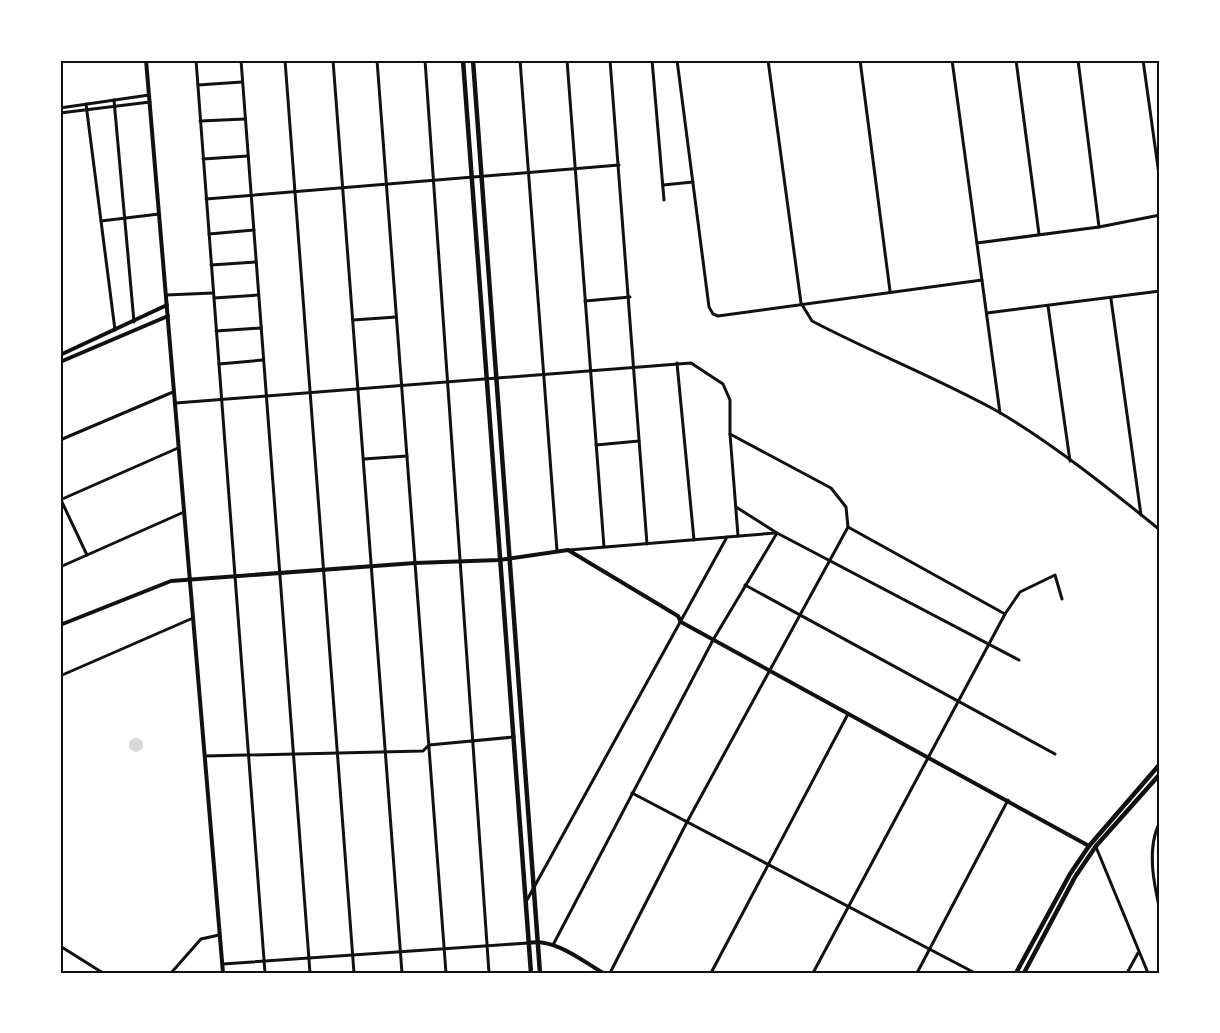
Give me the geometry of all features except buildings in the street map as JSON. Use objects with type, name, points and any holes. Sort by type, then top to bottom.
[{"type":"main road","points":[[463,60],[531,973]]},
{"type":"main road","points":[[473,60],[540,973]]},
{"type":"main road","points":[[1016,973],[1070,874],[1089,846],[1160,764]]},
{"type":"main road","points":[[1024,973],[1075,877],[1096,846],[1160,774]]},
{"type":"street","points":[[146,60],[223,973]]},
{"type":"street","points":[[196,60],[265,973]]},
{"type":"street","points":[[241,60],[310,973]]},
{"type":"street","points":[[285,60],[354,973]]},
{"type":"street","points":[[333,60],[402,973]]},
{"type":"street","points":[[377,60],[446,973]]},
{"type":"street","points":[[425,60],[489,973]]},
{"type":"street","points":[[520,60],[557,551]]},
{"type":"street","points":[[567,60],[604,547]]},
{"type":"street","points":[[610,60],[648,543]]},
{"type":"street","points":[[652,60],[664,200]]},
{"type":"street","points":[[677,60],[709,307],[713,314],[718,316],[982,280]]},
{"type":"street","points":[[768,60],[801,303],[812,321],[934,378],[1000,413],[1070,461],[1160,530]]},
{"type":"street","points":[[860,60],[890,291]]},
{"type":"street","points":[[951,60],[1000,413]]},
{"type":"street","points":[[1016,60],[1039,234]]},
{"type":"street","points":[[1078,60],[1099,227]]},
{"type":"street","points":[[1143,60],[1160,182]]},
{"type":"street","points":[[198,86],[242,82]]},
{"type":"street","points":[[60,108],[149,95]]},
{"type":"street","points":[[114,100],[134,322]]},
{"type":"street","points":[[60,113],[150,102]]},
{"type":"street","points":[[86,104],[115,330]]},
{"type":"street","points":[[200,121],[245,119]]},
{"type":"street","points":[[203,159],[248,156]]},
{"type":"street","points":[[206,199],[619,165]]},
{"type":"street","points":[[663,185],[693,182]]},
{"type":"street","points":[[100,221],[159,214]]},
{"type":"street","points":[[977,243],[1099,227],[1160,215]]},
{"type":"street","points":[[209,234],[254,230]]},
{"type":"street","points":[[211,266],[256,262]]},
{"type":"street","points":[[987,314],[1160,291]]},
{"type":"street","points":[[165,295],[213,293]]},
{"type":"street","points":[[214,298],[258,295]]},
{"type":"street","points":[[585,301],[630,297]]},
{"type":"street","points":[[1111,298],[1142,515]]},
{"type":"street","points":[[60,355],[167,305]]},
{"type":"street","points":[[1048,306],[1070,461]]},
{"type":"street","points":[[60,362],[168,316]]},
{"type":"street","points":[[353,320],[396,317]]},
{"type":"street","points":[[216,331],[261,328]]},
{"type":"street","points":[[219,364],[263,360]]},
{"type":"street","points":[[678,363],[694,540]]},
{"type":"street","points":[[174,403],[310,390],[487,380],[691,363],[723,384],[730,400],[730,434],[738,536]]},
{"type":"street","points":[[60,440],[173,392]]},
{"type":"street","points":[[610,973],[687,822],[848,527],[846,507],[831,488],[730,434]]},
{"type":"street","points":[[595,445],[639,441]]},
{"type":"street","points":[[87,555],[60,500],[178,448]]},
{"type":"street","points":[[363,459],[407,456]]},
{"type":"street","points":[[736,507],[777,533],[1019,660]]},
{"type":"street","points":[[60,567],[184,513]]},
{"type":"street","points":[[848,527],[1005,614]]},
{"type":"street","points":[[60,626],[140,592],[189,579],[415,563],[499,560],[557,551],[777,533]]},
{"type":"street","points":[[554,945],[713,640],[777,533]]},
{"type":"street","points":[[526,901],[727,537]]},
{"type":"street","points":[[568,550],[678,616],[681,622],[768,672],[1008,800],[1089,846]]},
{"type":"street","points":[[813,973],[1005,614],[1020,592],[1055,575],[1062,599]]},
{"type":"street","points":[[746,585],[1054,754]]},
{"type":"street","points":[[60,676],[194,617]]},
{"type":"street","points":[[711,973],[848,714]]},
{"type":"street","points":[[204,756],[423,751],[429,745],[515,737]]},
{"type":"street","points":[[632,793],[975,973]]},
{"type":"street","points":[[917,973],[1008,800]]},
{"type":"street","points":[[1160,822],[1153,843],[1153,868],[1160,911]]},
{"type":"street","points":[[1096,846],[1148,973]]},
{"type":"street","points":[[171,973],[201,939],[221,934]]},
{"type":"street","points":[[223,964],[537,941],[554,945],[603,973]]},
{"type":"street","points":[[60,946],[103,973]]},
{"type":"street","points":[[1127,973],[1138,953]]},
{"type":"shaded area","points":[[133,738],[139,738],[143,745],[139,752],[133,752],[129,748],[129,742]]}]
